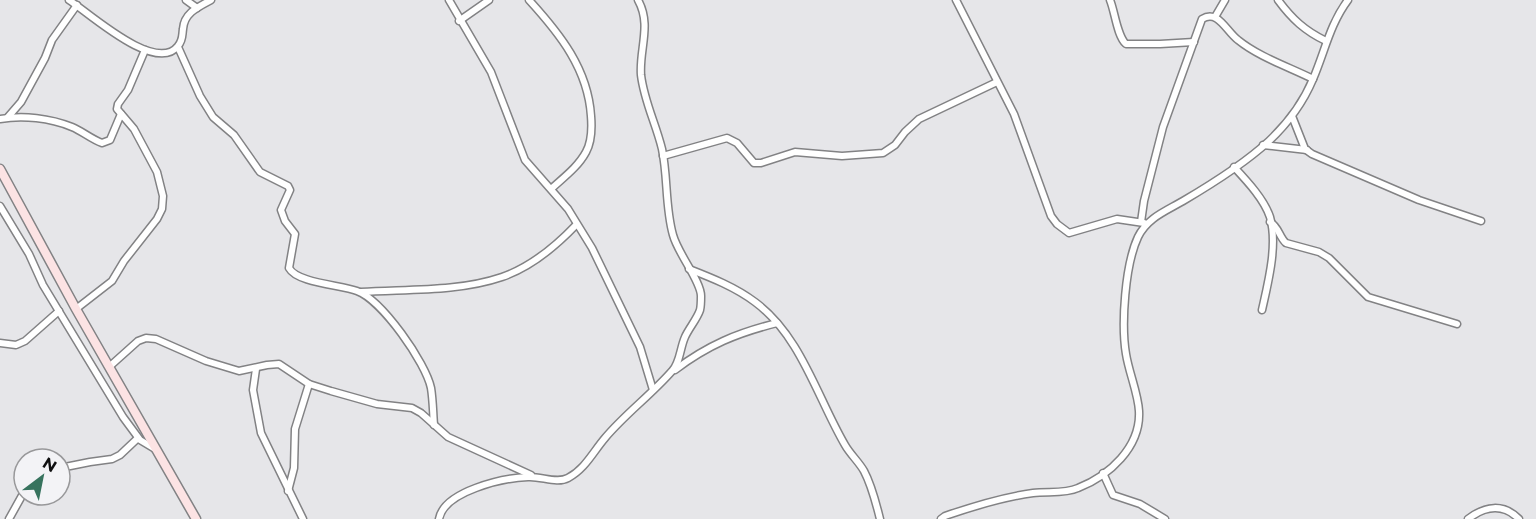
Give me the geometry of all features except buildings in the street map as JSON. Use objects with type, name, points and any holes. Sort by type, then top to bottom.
[{"type":"main road","points":[[0,169],[75,309],[196,519]]},
{"type":"street","points":[[186,0],[197,8]]},
{"type":"street","points":[[8,117],[21,102],[73,2],[123,38],[155,54],[171,52],[178,47],[183,38],[186,16],[211,0]]},
{"type":"street","points":[[449,0],[459,21],[491,72],[525,160],[568,209],[592,248],[640,346],[653,390]]},
{"type":"street","points":[[459,21],[489,0]]},
{"type":"street","points":[[529,0],[574,57],[590,99],[591,133],[586,151],[580,162],[551,189]]},
{"type":"street","points":[[638,0],[644,10],[645,19],[645,34],[640,57],[641,77],[663,156],[673,234],[678,250],[695,277],[701,293],[700,310],[684,338],[674,370]]},
{"type":"street","points":[[956,0],[1014,114],[1051,216],[1057,224],[1069,232],[1117,219],[1144,223],[1183,201],[1263,145],[1301,104],[1313,79],[1326,40],[1348,0]]},
{"type":"street","points":[[1110,0],[1116,12],[1120,35],[1126,44],[1160,45],[1194,42]]},
{"type":"street","points":[[1215,17],[1225,0]]},
{"type":"street","points":[[1278,0],[1292,19],[1326,40]]},
{"type":"street","points":[[941,519],[1000,498],[1076,489],[1115,465],[1124,455],[1138,429],[1140,410],[1126,351],[1124,318],[1131,256],[1144,223],[1144,201],[1163,127],[1202,20],[1208,16],[1215,17],[1232,36],[1244,45],[1313,79]]},
{"type":"street","points":[[178,47],[200,96],[213,117],[234,135],[260,172],[288,186],[290,190],[281,210],[295,234],[289,268],[297,276],[321,284],[360,292],[444,288],[501,278],[522,269],[557,246],[576,225]]},
{"type":"street","points":[[75,309],[112,281],[162,209],[163,195],[157,172],[134,129],[117,110],[145,50]]},
{"type":"street","points":[[663,156],[727,138],[737,142],[754,163],[761,163],[795,152],[824,155],[874,155],[883,153],[895,145],[904,132],[919,119],[997,82]]},
{"type":"street","points":[[0,119],[26,116],[61,123],[102,142],[110,140],[121,114]]},
{"type":"street","points":[[1292,116],[1298,136],[1312,154],[1419,200],[1481,221]]},
{"type":"street","points":[[1263,145],[1307,150]]},
{"type":"street","points":[[1234,167],[1260,200],[1270,217],[1272,263],[1262,310]]},
{"type":"street","points":[[0,206],[29,254],[43,285],[118,409],[138,438],[157,449]]},
{"type":"street","points":[[1270,222],[1277,227],[1286,243],[1319,252],[1329,258],[1368,297],[1457,324]]},
{"type":"street","points":[[689,269],[736,290],[755,302],[787,335],[846,447],[864,472],[880,519]]},
{"type":"street","points":[[360,292],[403,332],[430,386],[434,425]]},
{"type":"street","points":[[0,343],[16,345],[25,342],[59,311]]},
{"type":"street","points":[[439,519],[447,504],[458,495],[506,480],[534,477],[561,480],[568,478],[582,468],[605,438],[674,370],[718,342],[743,332],[777,323]]},
{"type":"street","points":[[109,367],[138,341],[146,338],[156,339],[188,354],[239,371],[279,364],[309,384],[377,404],[412,408],[422,413],[448,437],[534,477]]},
{"type":"street","points":[[256,369],[253,390],[261,433],[303,519]]},
{"type":"street","points":[[288,490],[294,468],[295,429],[309,384]]},
{"type":"street","points":[[72,466],[111,459],[138,438]]},
{"type":"street","points":[[1103,473],[1113,495],[1140,504],[1165,519]]},
{"type":"street","points":[[188,505],[189,519]]},
{"type":"street","points":[[9,519],[14,507]]},
{"type":"street","points":[[14,507],[18,519]]},
{"type":"street","points":[[1468,519],[1481,510],[1492,507],[1506,510],[1519,519]]}]
